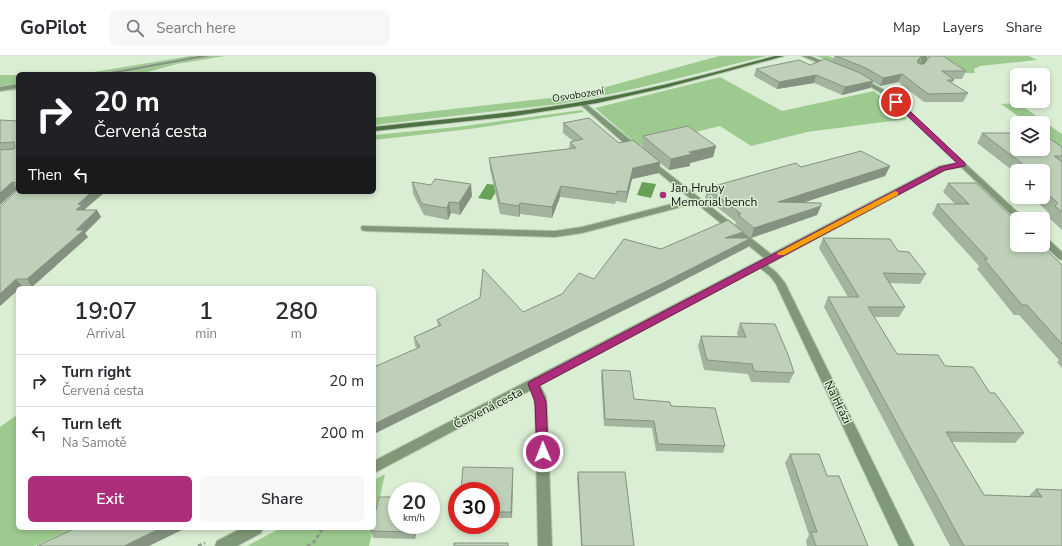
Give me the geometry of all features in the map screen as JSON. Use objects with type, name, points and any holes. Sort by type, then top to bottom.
[{"type":"main road","name":"Osvobození","points":[[376,129],[583,104],[643,91],[781,56]]},
{"type":"street","points":[[114,72],[208,56]]},
{"type":"street","points":[[805,56],[836,68]]},
{"type":"street","points":[[918,70],[924,61],[924,56]]},
{"type":"street","points":[[852,75],[872,85],[896,102],[1013,212]]},
{"type":"street","points":[[0,89],[16,86]]},
{"type":"street","points":[[583,104],[697,200],[771,259]]},
{"type":"street","name":"Červená cesta","points":[[376,466],[943,168],[962,164]]},
{"type":"street","points":[[366,228],[560,233],[582,230],[697,200]]},
{"type":"street","points":[[1050,246],[1062,257]]},
{"type":"street","name":"Na Hrázi","points":[[760,264],[773,274],[780,283],[907,546]]},
{"type":"street","points":[[533,384],[540,397],[541,407],[545,546]]},
{"type":"street","points":[[222,546],[252,530]]},
{"type":"path","points":[[307,546],[314,542],[322,530]]},
{"type":"shaded area","points":[[190,56],[225,56],[177,64],[147,72],[94,72]]},
{"type":"shaded area","points":[[719,56],[767,56],[638,88],[559,104],[376,125],[376,118],[559,97],[595,90]]},
{"type":"shaded area","points":[[816,56],[829,56],[848,66],[911,66],[929,63],[927,56],[1029,56],[1037,60],[980,66],[974,69],[975,73],[861,74]]},
{"type":"shaded area","points":[[0,75],[16,75],[16,90],[0,92]]},
{"type":"shaded area","points":[[720,77],[782,111],[874,91],[907,119],[807,132],[751,146],[720,126],[639,146],[595,108]]},
{"type":"shaded area","points":[[1010,103],[1010,108],[1025,108],[1036,116],[1018,116],[1001,104]]},
{"type":"shaded area","points":[[582,110],[584,112],[470,129],[376,140],[376,135],[457,127]]},
{"type":"shaded area","points":[[1050,126],[1062,134],[1062,148],[1050,139]]},
{"type":"shaded area","points":[[642,182],[656,184],[651,198],[637,195]]},
{"type":"shaded area","points":[[487,184],[500,185],[491,200],[478,198]]},
{"type":"shaded area","points":[[16,415],[16,530],[71,530],[34,546],[0,546],[0,427]]},
{"type":"shaded area","points":[[385,474],[376,515],[376,479]]},
{"type":"shaded area","points":[[277,530],[373,530],[369,546],[247,546]]},
{"type":"building","points":[[836,56],[921,56],[917,62],[919,64],[924,64],[930,56],[943,56],[966,71],[942,71],[954,80],[947,80],[968,93],[928,94],[902,74],[883,78],[866,68]]},
{"type":"building","points":[[825,59],[860,73],[873,81],[845,87],[816,75],[779,82],[756,69],[799,60],[810,65]]},
{"type":"building","points":[[589,118],[619,143],[633,140],[660,162],[633,168],[627,192],[617,191],[617,194],[561,186],[552,207],[520,203],[519,206],[500,203],[489,158],[576,148],[570,142],[583,139],[563,123]]},
{"type":"building","points":[[0,120],[16,121],[16,183],[12,182],[0,193],[0,150],[14,149],[15,147],[14,142],[0,143]]},
{"type":"building","points":[[688,126],[716,146],[689,152],[692,154],[671,159],[643,136]]},
{"type":"building","points":[[982,133],[1010,133],[1010,154]]},
{"type":"building","points":[[1050,139],[1062,147],[1062,156],[1054,156],[1062,162],[1062,212],[1055,206],[1058,203],[1050,196],[1050,164],[1023,164],[1012,156],[1050,156]]},
{"type":"building","points":[[861,151],[890,166],[778,202],[821,203],[821,206],[754,228],[738,215],[741,214],[707,188],[796,163],[801,167]]},
{"type":"building","points":[[435,179],[471,184],[459,203],[449,202],[447,208],[422,204],[412,182],[431,185]]},
{"type":"building","points":[[948,183],[976,183],[1010,215],[1010,252],[1048,252],[1062,265],[1062,344],[1027,305],[1022,305],[984,259],[988,259],[937,204],[969,204]]},
{"type":"building","points":[[16,191],[16,194],[90,194],[78,204],[82,205],[76,210],[97,210],[76,230],[84,230],[27,279],[16,279],[0,294],[0,207]]},
{"type":"building","points":[[728,220],[743,232],[725,238],[751,238],[663,283],[376,423],[376,366],[420,347],[414,337],[441,325],[437,320],[480,298],[483,269],[523,312],[562,294],[579,273],[594,279],[624,239],[661,249]]},
{"type":"building","points":[[823,238],[890,239],[898,251],[909,252],[926,274],[883,273],[905,307],[868,307],[897,354],[938,355],[945,366],[973,367],[990,393],[995,393],[1024,433],[946,432],[984,495],[1042,497],[1036,489],[1062,490],[1062,546],[964,546],[828,297],[859,297]]},
{"type":"building","points":[[740,323],[775,324],[794,373],[754,371],[752,364],[707,360],[701,336],[746,337]]},
{"type":"building","points":[[602,370],[630,371],[634,399],[670,402],[671,406],[715,408],[725,446],[658,444],[654,421],[605,419]]},
{"type":"building","points":[[790,454],[819,454],[827,476],[839,476],[868,546],[816,546],[811,532],[817,532]]},
{"type":"building","points":[[463,467],[513,468],[511,512],[500,512],[500,482],[462,482]]},
{"type":"building","points":[[578,472],[625,472],[634,546],[582,546]]},
{"type":"building","points":[[379,497],[388,497],[388,531],[371,531],[376,530],[376,510]]},
{"type":"building","points":[[72,530],[157,530],[124,546],[37,546]]},
{"type":"building","points":[[454,543],[508,543],[508,546],[454,546]]},
{"type":"slow traffic","points":[[781,253],[895,193]]},
{"type":"place","name":"Jan Hruby Memorial bench","points":[[663,195]]},
{"type":"route","points":[[543,452],[541,402],[537,390],[533,384],[943,168],[962,164],[896,102]]}]
